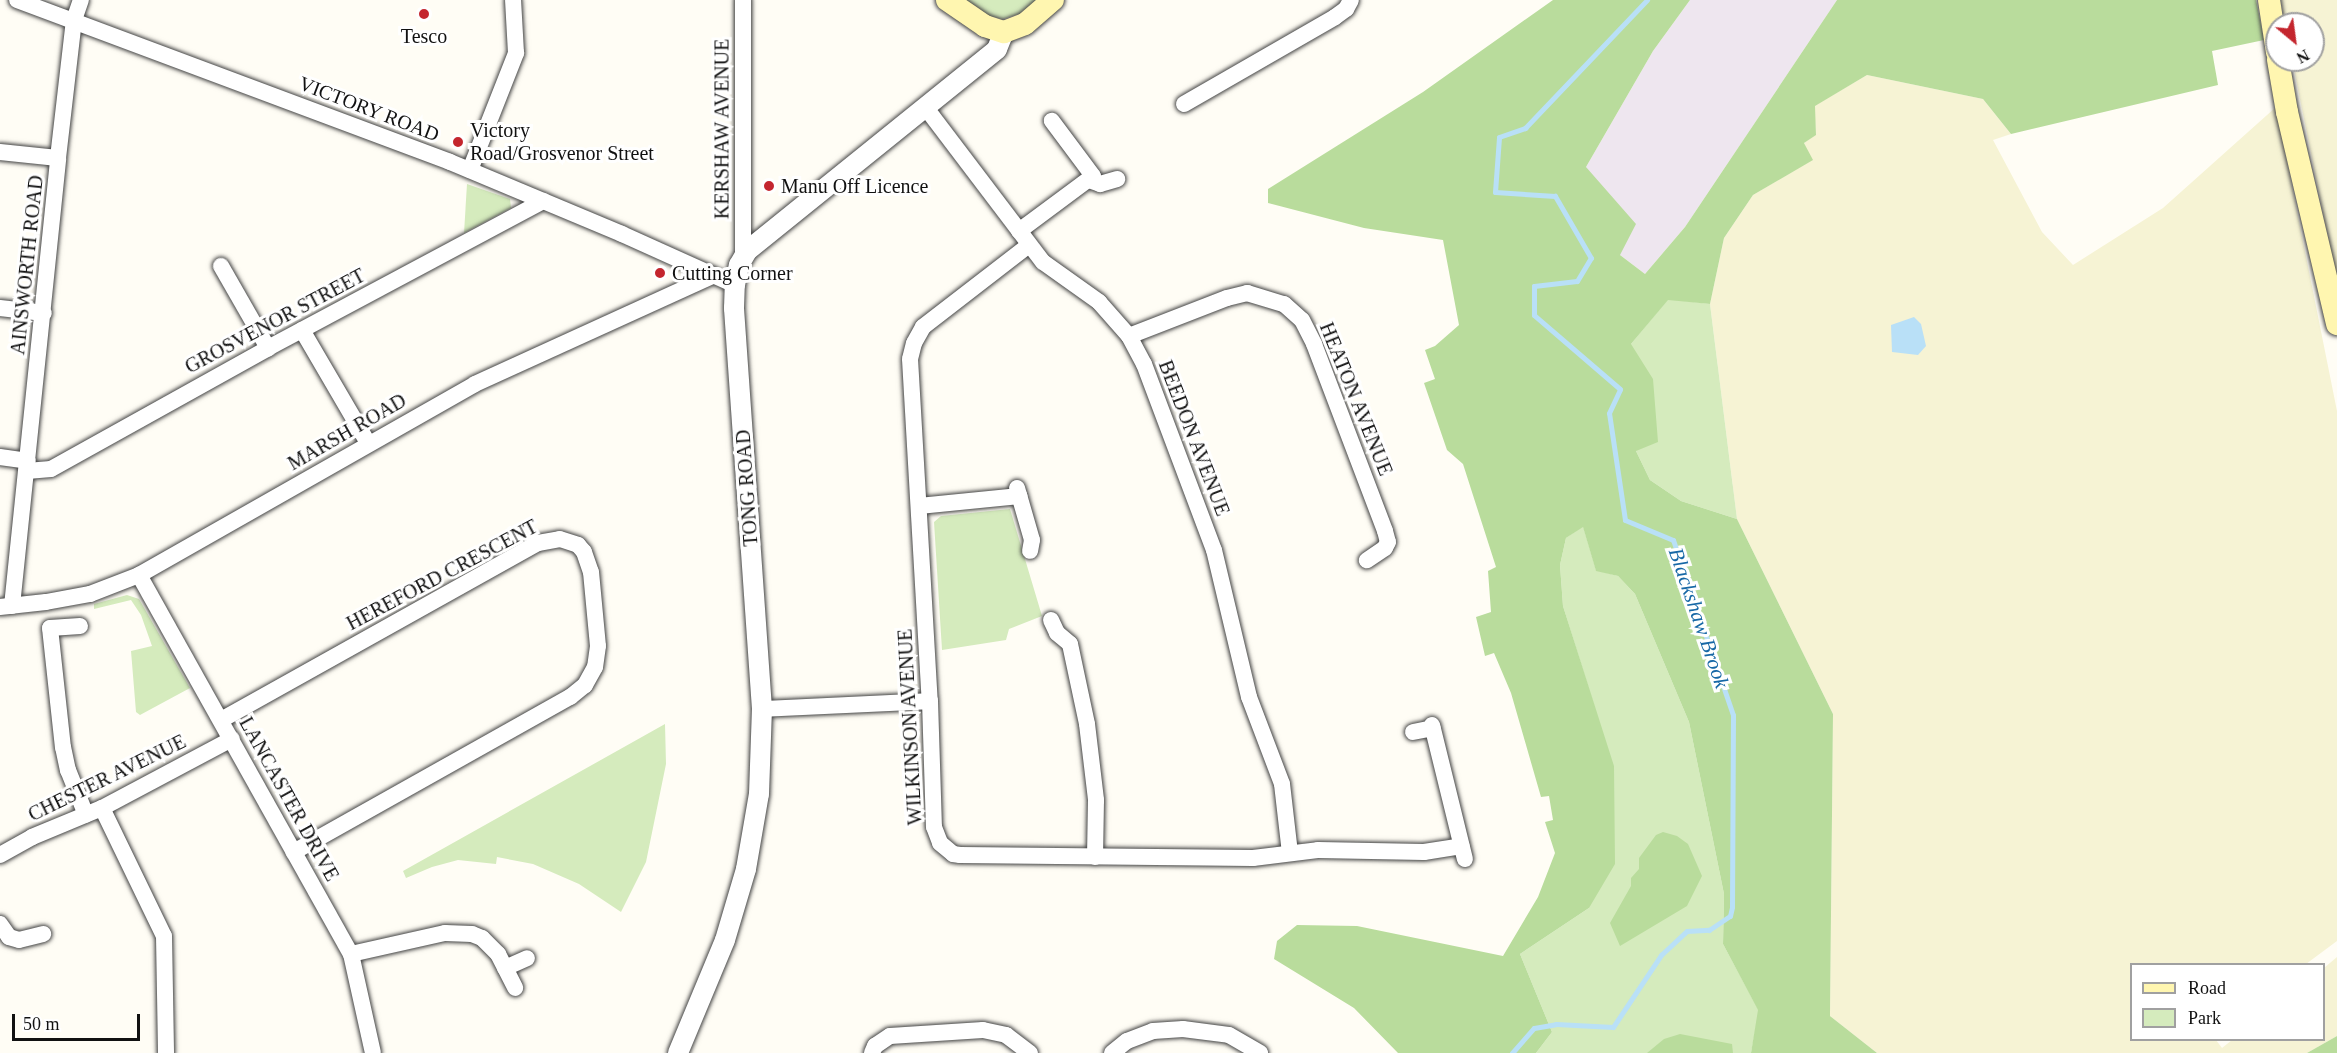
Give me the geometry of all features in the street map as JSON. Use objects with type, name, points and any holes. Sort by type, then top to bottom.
[{"type":"main road","points":[[947,0],[985,26],[1004,32],[1025,24],[1053,0]]},
{"type":"main road","points":[[2280,72],[2287,112],[2337,324]]},
{"type":"street","name":"VICTORY ROAD","points":[[17,0],[470,170],[735,285]]},
{"type":"street","name":"AINSWORTH ROAD","points":[[6,607],[27,466],[74,20],[81,0]]},
{"type":"street","points":[[470,170],[516,53],[513,0]]},
{"type":"street","name":"KERSHAW AVENUE","points":[[743,0],[743,258]]},
{"type":"street","points":[[1184,104],[1335,17],[1346,9],[1351,0]]},
{"type":"street","name":"TONG ROAD","points":[[678,1053],[725,940],[746,868],[759,794],[762,709],[735,285],[743,258],[747,251],[997,49],[1004,32]]},
{"type":"street","name":"BEEDON AVENUE","points":[[926,108],[1029,245],[1047,266],[1074,282],[1099,302],[1129,336],[1144,364],[1215,550],[1249,697],[1282,784],[1290,853]]},
{"type":"street","points":[[1019,231],[1093,176],[1052,121]]},
{"type":"street","points":[[0,152],[58,158]]},
{"type":"street","points":[[1089,180],[1100,184],[1117,179]]},
{"type":"street","name":"GROSVENOR STREET","points":[[0,458],[42,472],[51,469],[268,348],[543,201]]},
{"type":"street","name":"WILKINSON AVENUE","points":[[1029,245],[923,327],[914,343],[910,359],[930,701],[934,826],[936,836],[946,850],[960,855],[1253,858],[1318,850],[1463,852],[1432,726],[1413,732]]},
{"type":"street","points":[[221,266],[268,348]]},
{"type":"street","name":"MARSH ROAD","points":[[6,607],[90,594],[139,575],[475,384],[712,276]]},
{"type":"street","name":"HEATON AVENUE","points":[[1129,336],[1227,298],[1247,293],[1284,304],[1302,320],[1314,344],[1388,542],[1379,555],[1367,560]]},
{"type":"street","points":[[0,308],[44,313]]},
{"type":"street","points":[[302,330],[368,443]]},
{"type":"street","points":[[919,506],[1018,490],[1032,540],[1029,551]]},
{"type":"street","name":"HEREFORD CRESCENT","points":[[221,720],[538,543],[560,539],[578,545],[584,552],[591,572],[598,646],[595,667],[585,685],[570,697],[294,852]]},
{"type":"street","name":"LANCASTER DRIVE","points":[[139,575],[351,954],[374,1053]]},
{"type":"street","points":[[1051,620],[1058,633],[1070,644],[1087,724],[1096,800],[1095,857]]},
{"type":"street","points":[[80,626],[50,628],[63,747],[68,770],[86,815]]},
{"type":"street","points":[[762,709],[930,701]]},
{"type":"street","name":"CHESTER AVENUE","points":[[0,855],[32,837],[102,808],[232,740]]},
{"type":"street","points":[[102,808],[164,936],[166,1053]]},
{"type":"street","points":[[0,924],[9,937],[19,940],[43,934]]},
{"type":"street","points":[[351,954],[445,933],[459,932],[482,938],[498,954],[515,988]]},
{"type":"street","points":[[506,969],[528,958]]},
{"type":"street","points":[[1112,1053],[1127,1041],[1153,1031],[1183,1029],[1229,1035],[1260,1053]]},
{"type":"street","points":[[872,1053],[875,1046],[890,1036],[983,1030],[1006,1035],[1030,1053]]},
{"type":"shaded area","points":[[1690,0],[1837,0],[1685,227],[1645,274],[1620,255],[1586,167],[1653,51]]},
{"type":"shaded area","points":[[2281,0],[2337,0],[2337,281],[2294,72],[2325,72],[2325,12],[2283,12]]},
{"type":"shaded area","points":[[1867,75],[1983,99],[2011,134],[1993,140],[2042,232],[2073,265],[2163,208],[2276,107],[2337,411],[2337,941],[2307,963],[2130,963],[2130,1041],[2217,1041],[2222,1048],[2231,1041],[2325,1041],[2325,967],[2337,957],[2337,1036],[2307,1053],[1877,1053],[1830,1016],[1833,714],[1737,519],[1710,304],[1724,238],[1753,195],[1812,160],[1804,143],[1816,134],[1814,106]]},
{"type":"green space","points":[[965,0],[1037,0],[1019,14],[1003,19],[986,16]]},
{"type":"green space","points":[[1553,0],[1690,0],[1653,51],[1586,167],[1636,224],[1620,255],[1645,274],[1685,227],[1837,0],[2256,0],[2264,40],[2212,51],[2218,85],[2011,134],[1983,99],[1867,75],[1815,106],[1816,135],[1804,143],[1813,160],[1753,195],[1724,238],[1710,304],[1668,300],[1631,344],[1653,379],[1658,442],[1636,451],[1650,480],[1681,501],[1737,519],[1833,714],[1830,1016],[1877,1053],[1751,1053],[1758,1010],[1723,944],[1724,894],[1689,722],[1635,594],[1618,576],[1596,571],[1583,527],[1566,538],[1560,565],[1563,606],[1614,766],[1615,864],[1589,908],[1520,954],[1552,1032],[1536,1053],[1398,1053],[1354,1008],[1274,959],[1277,941],[1297,925],[1357,926],[1503,956],[1538,897],[1555,853],[1545,822],[1553,820],[1549,796],[1541,797],[1511,693],[1494,653],[1485,656],[1476,617],[1491,612],[1488,571],[1496,567],[1463,464],[1447,450],[1424,383],[1435,379],[1425,350],[1435,346],[1459,325],[1443,240],[1364,228],[1268,203],[1268,189],[1423,92]]},
{"type":"green space","points":[[467,184],[510,199],[511,208],[464,233]]},
{"type":"green space","points":[[1668,299],[1710,304],[1737,519],[1681,501],[1650,480],[1636,451],[1631,344]]},
{"type":"green space","points":[[1010,509],[1042,616],[1009,629],[1006,640],[942,650],[934,522],[941,516]]},
{"type":"green space","points":[[1583,526],[1596,570],[1618,576],[1635,594],[1689,722],[1724,894],[1723,944],[1759,1011],[1751,1053],[1536,1053],[1552,1032],[1520,954],[1589,908],[1613,766],[1563,606],[1560,565],[1566,538]]},
{"type":"green space","points":[[127,595],[139,599],[190,688],[140,715],[136,712],[131,651],[152,646],[141,615],[131,600],[94,609],[94,604]]},
{"type":"green space","points":[[665,724],[666,764],[646,862],[621,912],[579,884],[533,864],[497,857],[496,864],[458,860],[432,867],[406,878],[403,871]]},
{"type":"green space","points":[[1663,832],[1677,836],[1688,844],[1702,876],[1687,906],[1620,946],[1610,923],[1631,886],[1631,878],[1639,869],[1639,858],[1656,835]]},
{"type":"green space","points":[[1680,1034],[1732,1044],[1733,1053],[1647,1053],[1664,1039]]},
{"type":"green space","points":[[2337,1036],[2337,1053],[2307,1053]]},
{"type":"water","points":[[1914,317],[1921,324],[1926,346],[1918,355],[1892,352],[1891,325]]},
{"type":"waterway","name":"Blackshaw Brook","points":[[1512,1053],[1534,1028],[1556,1024],[1613,1027],[1661,955],[1687,931],[1709,930],[1730,916],[1732,907],[1733,715],[1673,540],[1625,520],[1609,413],[1620,389],[1534,315],[1534,286],[1577,281],[1591,258],[1555,196],[1495,192],[1499,137],[1525,128],[1647,0]]},
{"type":"place","name":"Tesco","points":[[424,14]]},
{"type":"place","name":"Victory Road/Grosvenor Street","points":[[458,142]]},
{"type":"place","name":"Manu Off Licence","points":[[769,186]]},
{"type":"place","name":"Cutting Corner","points":[[660,273]]}]
